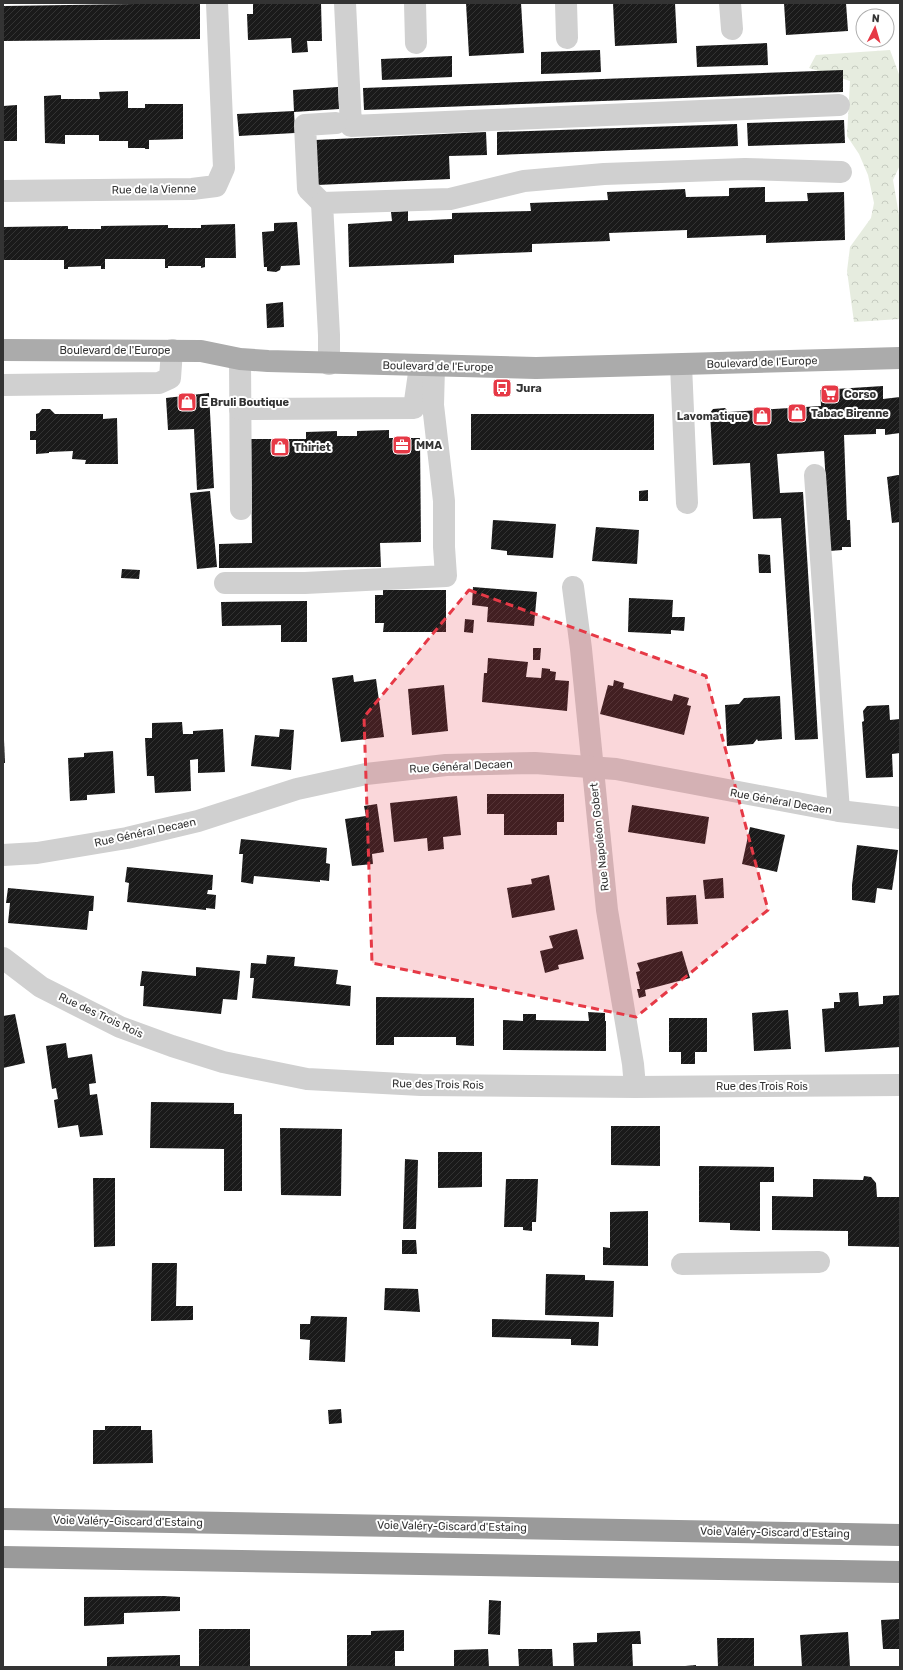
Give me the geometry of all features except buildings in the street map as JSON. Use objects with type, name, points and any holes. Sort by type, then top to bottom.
[{"type":"highway","name":"Voie Valéry-Giscard d'Estaing","points":[[3,1519],[900,1535]]},
{"type":"highway","points":[[3,1557],[900,1572]]},
{"type":"main road","name":"Boulevard de l'Europe","points":[[3,350],[172,350],[201,351],[240,359],[329,364],[536,368],[900,358]]},
{"type":"main road","name":"Boulevard de l'Europe","points":[[873,358],[900,353]]},
{"type":"street","name":"Rue de la Vienne","points":[[3,191],[192,190],[216,186],[224,168],[217,3]]},
{"type":"street","points":[[345,3],[351,126],[839,105]]},
{"type":"street","points":[[415,3],[416,43]]},
{"type":"street","points":[[566,3],[567,38]]},
{"type":"street","points":[[730,3],[732,29]]},
{"type":"street","points":[[329,364],[329,335],[322,203],[308,189],[305,125],[336,123]]},
{"type":"street","points":[[322,203],[450,198],[524,181],[604,174],[751,169],[840,172]]},
{"type":"street","points":[[3,385],[159,383],[170,378],[172,350]]},
{"type":"street","points":[[240,359],[241,509]]},
{"type":"street","points":[[681,365],[687,503]]},
{"type":"street","points":[[240,409],[414,408],[427,366]]},
{"type":"street","points":[[225,583],[305,583],[446,576],[444,547],[444,501],[427,366]]},
{"type":"street","points":[[816,475],[839,811]]},
{"type":"street","name":"Rue Napoléon Gobert","points":[[574,587],[607,910],[633,1064],[635,1087]]},
{"type":"street","name":"Rue Général Decaen","points":[[3,855],[37,853],[127,838],[198,821],[296,789],[366,774],[446,765],[534,763],[616,769],[839,811],[900,818]]},
{"type":"street","name":"Rue des Trois Rois","points":[[3,958],[41,986],[120,1027],[172,1046],[223,1062],[307,1080],[421,1084],[635,1087],[900,1086]]},
{"type":"street","points":[[682,1264],[820,1262]]},
{"type":"highlighted area","points":[[469,590],[706,676],[768,910],[636,1017],[372,963],[364,717]]},
{"type":"green space","points":[[890,50],[900,77],[900,165],[893,180],[900,221],[900,319],[854,322],[847,271],[850,247],[871,218],[874,203],[868,175],[859,154],[847,136],[850,81],[809,68],[816,55]]},
{"type":"place","name":"Jura","points":[[502,388]]},
{"type":"place","name":"Corso","points":[[830,394]]},
{"type":"place","name":"E Bruli Boutique","points":[[187,402]]},
{"type":"place","name":"Tabac Birenne","points":[[797,413]]},
{"type":"place","name":"Lavomatique","points":[[762,416]]},
{"type":"place","name":"MMA","points":[[402,445]]},
{"type":"place","name":"Thiriet","points":[[280,447]]}]
